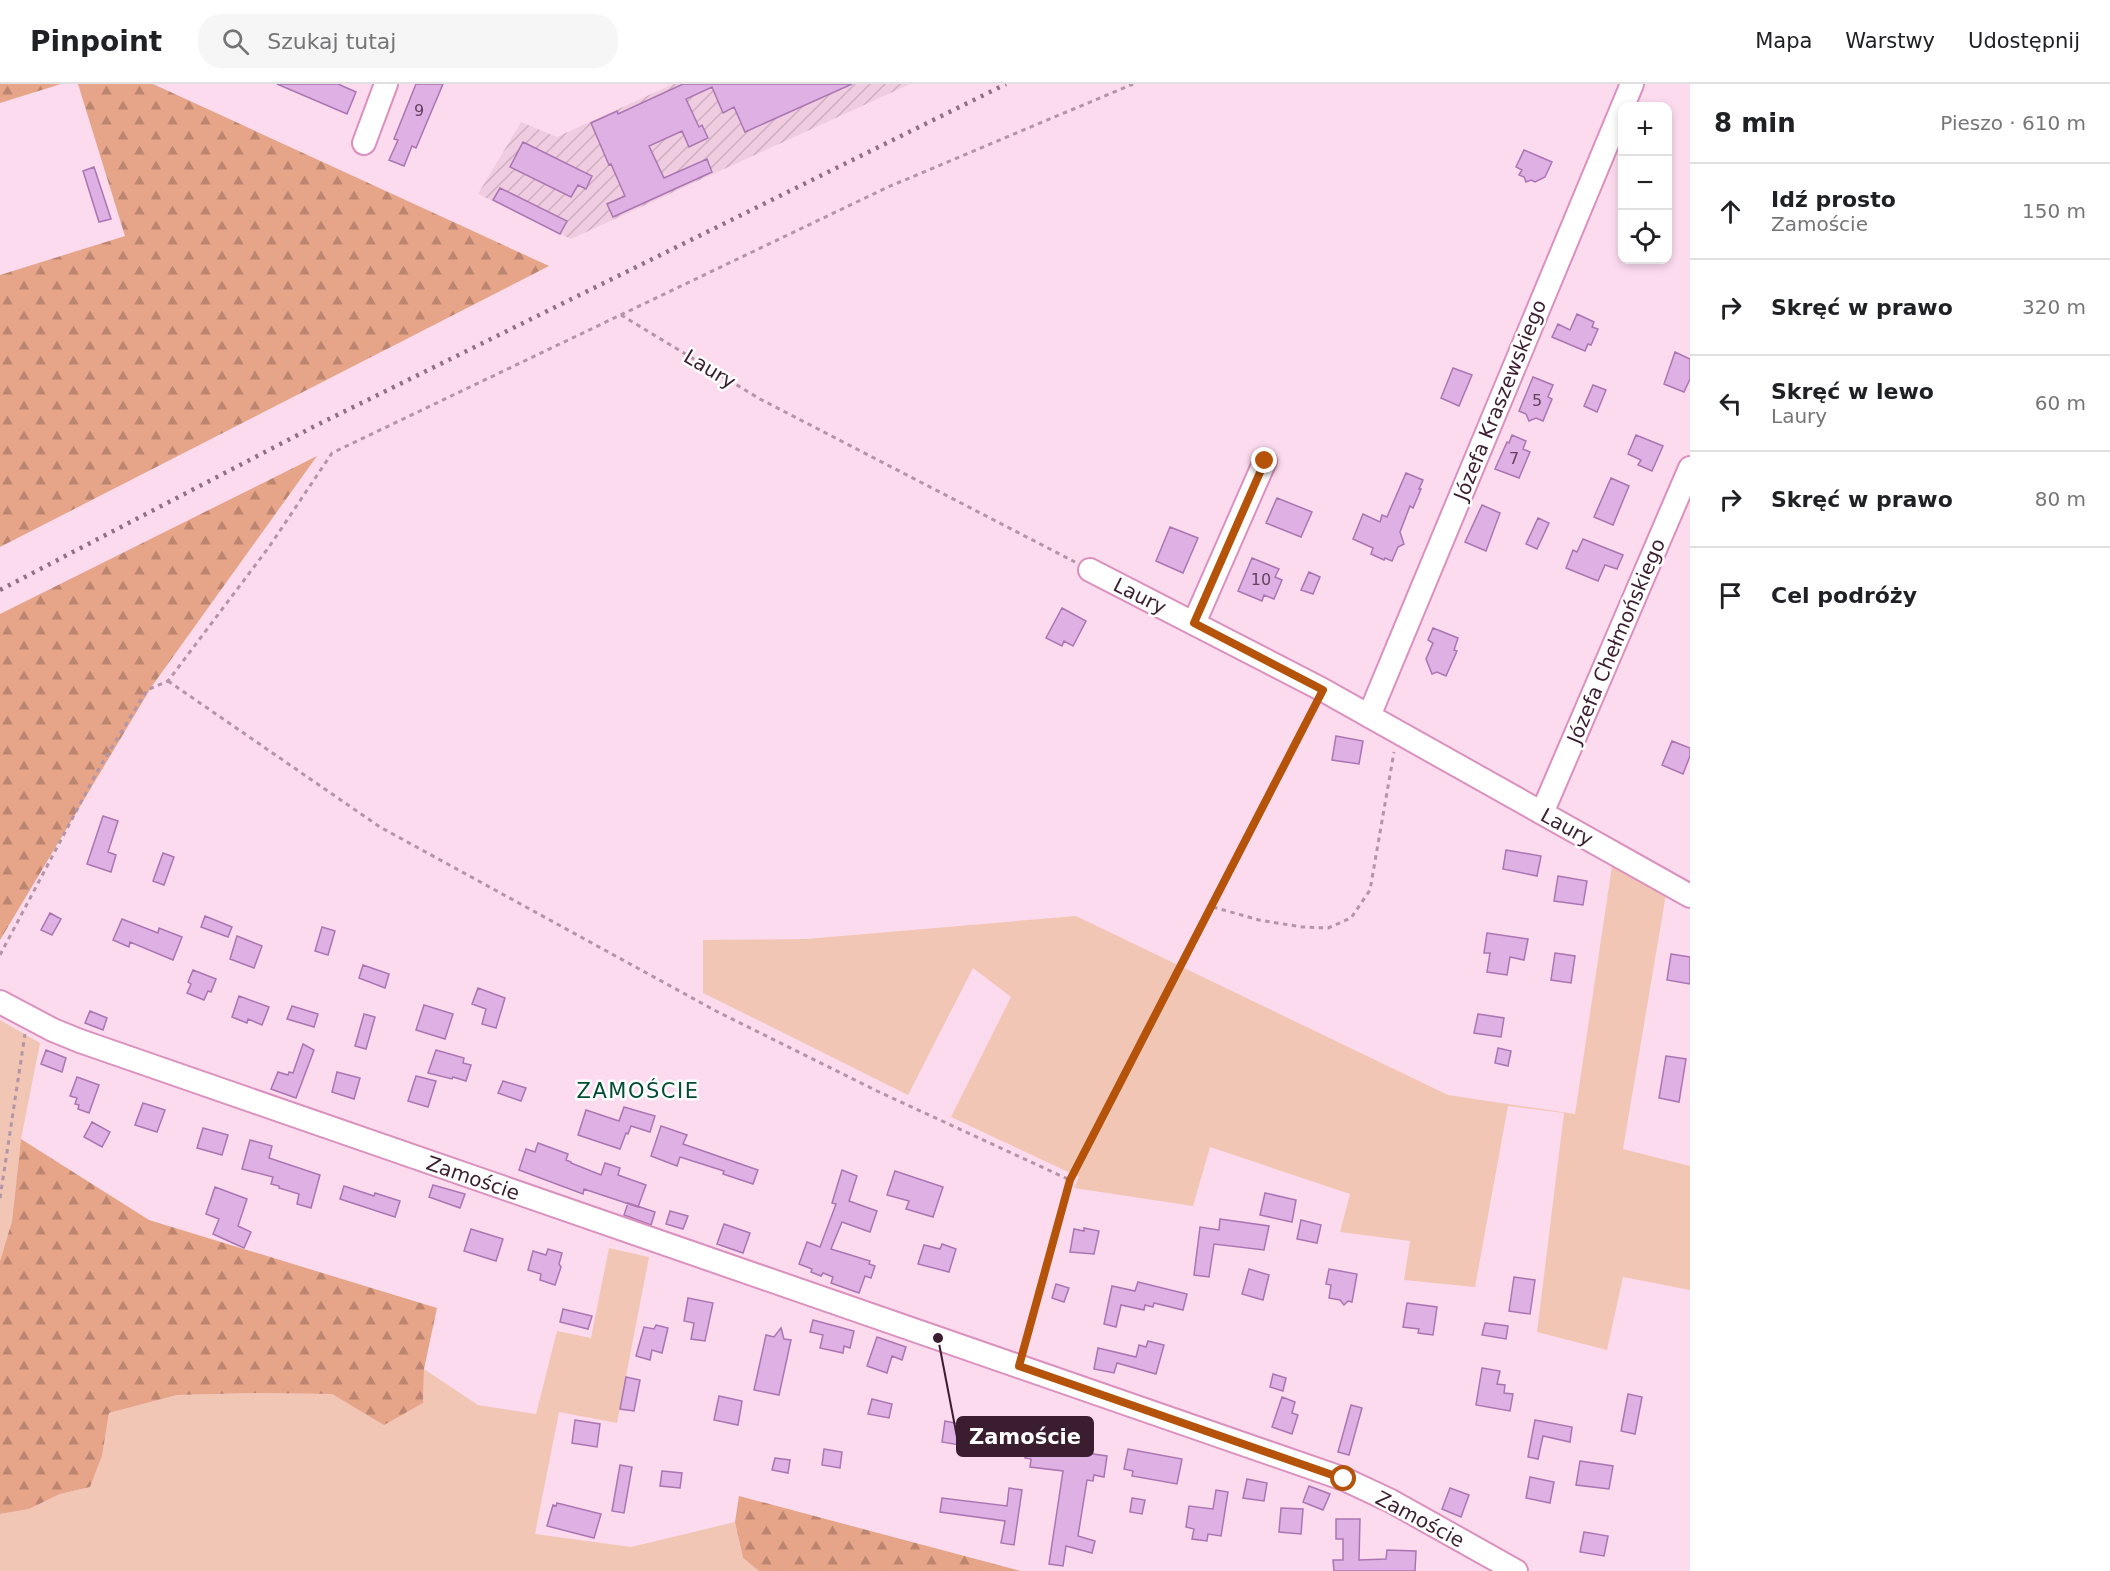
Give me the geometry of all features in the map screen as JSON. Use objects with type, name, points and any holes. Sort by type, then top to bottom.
[{"type":"street","points":[[363,143],[386,84]]},
{"type":"street","name":"Józefa Kraszewskiego","points":[[1369,716],[1632,84]]},
{"type":"street","points":[[1194,623],[1265,461]]},
{"type":"street","name":"Józefa Chełmońskiego","points":[[1542,813],[1690,468]]},
{"type":"street","name":"Laury","points":[[1090,570],[1323,690],[1690,896]]},
{"type":"street","name":"Zamoście","points":[[0,1002],[80,1041],[1344,1479],[1516,1571]]},
{"type":"path","points":[[0,956],[98,770],[147,690],[168,681],[269,547],[332,453],[888,187],[1133,84]]},
{"type":"path","name":"Laury","points":[[621,315],[760,399],[1090,570]]},
{"type":"path","points":[[168,681],[390,833],[716,1011],[877,1091],[1070,1180]]},
{"type":"path","points":[[1019,1366],[1070,1180],[1323,690]]},
{"type":"path","points":[[1213,906],[1259,920],[1302,927],[1328,928],[1351,918],[1370,890],[1398,732]]},
{"type":"path","points":[[0,1198],[26,1029],[32,1019]]},
{"type":"shaded area","points":[[673,84],[910,84],[571,239],[478,194],[521,122],[557,137]]},
{"type":"shaded area","points":[[1612,866],[1666,894],[1623,1149],[1690,1166],[1690,1290],[1623,1277],[1607,1350],[1537,1332],[1564,1113],[1508,1106],[1475,1287],[1404,1280],[1410,1241],[1340,1232],[1350,1194],[1210,1147],[1193,1206],[1074,1188],[1079,1177],[951,1117],[1011,997],[973,968],[908,1095],[703,993],[703,940],[806,939],[1076,916],[1448,1095],[1575,1114]]},
{"type":"shaded area","points":[[0,1020],[40,1043],[21,1139],[12,1221],[0,1261]]},
{"type":"shaded area","points":[[609,1248],[649,1257],[617,1423],[559,1412],[535,1534],[631,1547],[735,1522],[743,1558],[759,1571],[0,1571],[0,1514],[29,1509],[60,1494],[90,1487],[102,1456],[109,1413],[177,1395],[332,1394],[384,1424],[423,1403],[424,1369],[478,1405],[536,1414],[557,1331],[591,1338]]},
{"type":"green space","points":[[0,84],[61,84],[0,103]]},
{"type":"green space","points":[[78,84],[153,84],[549,266],[0,547],[0,275],[125,236]]},
{"type":"green space","points":[[317,456],[152,686],[0,940],[0,614]]},
{"type":"green space","points":[[21,1139],[149,1220],[437,1308],[424,1369],[423,1403],[384,1425],[332,1394],[177,1395],[109,1413],[102,1456],[90,1487],[60,1494],[29,1509],[0,1514],[0,1261],[12,1221]]},
{"type":"green space","points":[[739,1496],[1021,1571],[759,1571],[743,1558],[735,1522]]},
{"type":"building","points":[[277,84],[338,84],[356,92],[347,114]]},
{"type":"building","points":[[416,84],[443,84],[416,148],[412,146],[404,166],[389,160],[398,140],[394,139]]},
{"type":"building","points":[[683,84],[852,84],[745,132],[734,107],[723,113],[712,87],[686,99],[699,127],[702,125],[708,138],[689,147],[682,131],[649,146],[664,178],[707,159],[712,172],[613,217],[607,204],[625,196],[591,123],[617,111],[618,114]]},
{"type":"building","points":[[523,142],[592,176],[586,189],[578,185],[571,197],[510,167]]},
{"type":"building","points":[[1524,150],[1552,162],[1545,177],[1535,182],[1531,180],[1526,182],[1524,177],[1519,175],[1522,170],[1516,167]]},
{"type":"building","points":[[94,167],[111,219],[99,222],[83,171]]},
{"type":"building","points":[[500,188],[567,221],[560,234],[493,200]]},
{"type":"building","points":[[1577,314],[1594,322],[1592,327],[1598,329],[1591,345],[1588,344],[1585,351],[1552,337],[1558,324],[1570,330]]},
{"type":"building","points":[[1675,352],[1690,359],[1690,379],[1684,392],[1664,384]]},
{"type":"building","points":[[1453,368],[1472,375],[1459,406],[1441,398]]},
{"type":"building","points":[[1533,377],[1553,385],[1548,397],[1552,399],[1543,421],[1536,418],[1529,421],[1526,414],[1519,411]]},
{"type":"building","points":[[1593,385],[1606,390],[1597,412],[1584,406]]},
{"type":"building","points":[[1512,435],[1526,441],[1523,449],[1530,452],[1519,478],[1495,469]]},
{"type":"building","points":[[1636,435],[1663,446],[1652,471],[1638,465],[1641,460],[1628,454]]},
{"type":"building","points":[[1406,473],[1423,480],[1419,489],[1421,489],[1413,508],[1410,506],[1400,532],[1404,544],[1398,547],[1392,561],[1385,558],[1384,560],[1371,554],[1373,548],[1353,539],[1363,514],[1380,522],[1382,515],[1387,517]]},
{"type":"building","points":[[1611,478],[1629,486],[1613,525],[1594,517]]},
{"type":"building","points":[[1277,498],[1312,512],[1301,537],[1266,523]]},
{"type":"building","points":[[1482,505],[1500,513],[1486,551],[1465,542]]},
{"type":"building","points":[[1538,518],[1549,523],[1537,549],[1526,544]]},
{"type":"building","points":[[1170,527],[1198,538],[1183,573],[1156,561]]},
{"type":"building","points":[[1583,539],[1623,555],[1617,569],[1605,565],[1598,581],[1566,568],[1573,550],[1577,552]]},
{"type":"building","points":[[1252,558],[1279,569],[1275,577],[1282,580],[1274,599],[1264,595],[1262,601],[1238,591]]},
{"type":"building","points":[[1309,572],[1320,577],[1313,594],[1301,590]]},
{"type":"building","points":[[1062,608],[1086,621],[1073,646],[1064,641],[1062,646],[1046,638]]},
{"type":"building","points":[[1433,628],[1458,638],[1454,650],[1457,651],[1446,676],[1437,672],[1432,674],[1426,659],[1433,643],[1428,640]]},
{"type":"building","points":[[1336,736],[1363,741],[1359,764],[1332,760]]},
{"type":"building","points":[[1672,741],[1690,748],[1690,756],[1683,774],[1662,765]]},
{"type":"building","points":[[103,816],[118,821],[108,852],[116,855],[111,872],[87,864]]},
{"type":"building","points":[[1506,850],[1541,856],[1537,876],[1503,869]]},
{"type":"building","points":[[163,853],[174,857],[164,885],[153,881]]},
{"type":"building","points":[[1558,876],[1587,881],[1583,905],[1554,901]]},
{"type":"building","points":[[50,913],[61,919],[52,935],[41,930]]},
{"type":"building","points":[[205,916],[232,927],[228,937],[201,927]]},
{"type":"building","points":[[122,919],[158,933],[159,928],[182,937],[173,960],[130,942],[129,947],[113,940]]},
{"type":"building","points":[[322,927],[335,931],[328,955],[315,951]]},
{"type":"building","points":[[1487,933],[1528,939],[1524,960],[1510,957],[1507,975],[1487,972],[1490,953],[1484,953]]},
{"type":"building","points":[[237,936],[262,946],[254,968],[230,959]]},
{"type":"building","points":[[1555,953],[1575,956],[1571,983],[1551,980]]},
{"type":"building","points":[[1671,954],[1690,957],[1690,984],[1667,980]]},
{"type":"building","points":[[363,965],[389,974],[385,988],[359,978]]},
{"type":"building","points":[[193,970],[216,979],[211,992],[208,991],[204,1000],[187,993],[191,984],[188,982]]},
{"type":"building","points":[[478,988],[505,998],[496,1028],[482,1024],[486,1009],[472,1004]]},
{"type":"building","points":[[239,996],[269,1007],[262,1025],[248,1019],[247,1023],[232,1017]]},
{"type":"building","points":[[424,1005],[453,1014],[445,1039],[416,1030]]},
{"type":"building","points":[[292,1006],[318,1014],[314,1027],[287,1019]]},
{"type":"building","points":[[90,1011],[107,1018],[103,1030],[85,1023]]},
{"type":"building","points":[[364,1014],[375,1017],[366,1049],[355,1046]]},
{"type":"building","points":[[1478,1014],[1504,1018],[1501,1037],[1474,1033]]},
{"type":"building","points":[[303,1044],[314,1050],[296,1098],[271,1089],[278,1072],[288,1075],[289,1072],[293,1073]]},
{"type":"building","points":[[1498,1048],[1511,1051],[1508,1066],[1495,1063]]},
{"type":"building","points":[[46,1050],[66,1058],[62,1072],[41,1064]]},
{"type":"building","points":[[436,1050],[464,1058],[463,1063],[471,1065],[466,1081],[428,1073]]},
{"type":"building","points":[[1666,1056],[1686,1059],[1679,1102],[1659,1098]]},
{"type":"building","points":[[337,1072],[360,1078],[354,1099],[332,1092]]},
{"type":"building","points":[[416,1076],[436,1081],[428,1107],[408,1101]]},
{"type":"building","points":[[77,1077],[99,1085],[89,1113],[78,1109],[79,1105],[75,1104],[77,1098],[70,1096]]},
{"type":"building","points":[[503,1081],[526,1088],[521,1101],[498,1093]]},
{"type":"building","points":[[143,1103],[165,1110],[157,1132],[135,1125]]},
{"type":"building","points":[[624,1107],[655,1116],[650,1132],[631,1126],[620,1149],[578,1135],[586,1110],[619,1121]]},
{"type":"building","points":[[92,1122],[110,1132],[102,1147],[84,1137]]},
{"type":"building","points":[[661,1126],[687,1135],[683,1144],[758,1170],[753,1184],[723,1174],[724,1171],[680,1157],[677,1166],[651,1156]]},
{"type":"building","points":[[203,1128],[228,1135],[222,1155],[197,1148]]},
{"type":"building","points":[[250,1140],[272,1146],[269,1158],[320,1175],[311,1208],[297,1204],[299,1194],[271,1184],[273,1177],[242,1169]]},
{"type":"building","points":[[538,1143],[568,1154],[566,1160],[601,1175],[605,1163],[620,1168],[618,1175],[646,1185],[638,1207],[584,1189],[583,1194],[519,1170],[526,1149],[535,1152]]},
{"type":"building","points":[[842,1170],[857,1176],[849,1201],[877,1211],[870,1232],[842,1222],[831,1249],[870,1261],[869,1264],[875,1266],[871,1278],[865,1276],[859,1293],[831,1283],[833,1277],[823,1273],[821,1276],[811,1272],[812,1269],[799,1264],[807,1242],[820,1247],[836,1204],[832,1203]]},
{"type":"building","points":[[895,1171],[943,1187],[933,1217],[906,1209],[909,1201],[887,1195]]},
{"type":"building","points":[[433,1185],[465,1194],[460,1208],[429,1197]]},
{"type":"building","points":[[344,1186],[374,1196],[375,1193],[400,1201],[395,1217],[340,1199]]},
{"type":"building","points":[[215,1187],[247,1199],[238,1226],[251,1232],[244,1248],[213,1234],[219,1219],[206,1214]]},
{"type":"building","points":[[1265,1193],[1296,1200],[1292,1222],[1260,1215]]},
{"type":"building","points":[[628,1203],[655,1212],[651,1225],[624,1215]]},
{"type":"building","points":[[670,1211],[688,1216],[683,1229],[666,1224]]},
{"type":"building","points":[[1220,1219],[1269,1226],[1264,1250],[1214,1244],[1209,1277],[1194,1275],[1200,1227],[1219,1230]]},
{"type":"building","points":[[1301,1220],[1321,1225],[1317,1243],[1297,1239]]},
{"type":"building","points":[[724,1224],[750,1233],[743,1253],[717,1244]]},
{"type":"building","points":[[1084,1228],[1099,1231],[1094,1254],[1070,1252],[1074,1229],[1084,1231]]},
{"type":"building","points":[[471,1229],[503,1239],[496,1261],[464,1251]]},
{"type":"building","points":[[942,1244],[956,1249],[949,1272],[918,1264],[924,1245],[940,1249]]},
{"type":"building","points":[[548,1249],[562,1253],[559,1264],[561,1267],[555,1285],[540,1280],[541,1274],[528,1270],[533,1251],[546,1255]]},
{"type":"building","points":[[1249,1269],[1269,1275],[1263,1300],[1242,1294]]},
{"type":"building","points":[[1329,1269],[1357,1274],[1352,1302],[1348,1301],[1344,1305],[1340,1300],[1329,1298],[1331,1285],[1326,1284]]},
{"type":"building","points":[[1514,1277],[1535,1280],[1530,1314],[1509,1311]]},
{"type":"building","points":[[1138,1282],[1187,1294],[1183,1310],[1154,1303],[1153,1307],[1145,1305],[1144,1310],[1121,1305],[1116,1327],[1104,1324],[1112,1286],[1135,1291]]},
{"type":"building","points":[[1056,1284],[1069,1288],[1064,1302],[1052,1298]]},
{"type":"building","points":[[688,1298],[713,1303],[705,1341],[691,1339],[694,1323],[684,1321]]},
{"type":"building","points":[[1407,1303],[1437,1307],[1433,1335],[1418,1333],[1419,1329],[1403,1327]]},
{"type":"building","points":[[563,1309],[592,1316],[588,1329],[560,1322]]},
{"type":"building","points":[[813,1320],[854,1331],[850,1348],[844,1346],[843,1353],[820,1348],[823,1335],[810,1332]]},
{"type":"building","points":[[1485,1323],[1508,1326],[1506,1339],[1482,1335]]},
{"type":"building","points":[[656,1325],[668,1328],[662,1353],[652,1350],[650,1360],[636,1356],[644,1327],[654,1329]]},
{"type":"building","points":[[781,1328],[784,1339],[791,1340],[779,1395],[754,1390],[766,1335],[774,1337]]},
{"type":"building","points":[[877,1337],[906,1347],[902,1360],[892,1356],[887,1373],[867,1366]]},
{"type":"building","points":[[1148,1341],[1164,1345],[1156,1374],[1117,1363],[1114,1373],[1094,1369],[1098,1348],[1136,1357],[1139,1345],[1146,1347]]},
{"type":"building","points":[[1482,1368],[1500,1371],[1497,1384],[1505,1385],[1504,1393],[1513,1394],[1510,1411],[1476,1405]]},
{"type":"building","points":[[1273,1374],[1286,1378],[1283,1391],[1270,1387]]},
{"type":"building","points":[[626,1377],[640,1380],[634,1411],[620,1409]]},
{"type":"building","points":[[1628,1394],[1642,1397],[1635,1434],[1621,1431]]},
{"type":"building","points":[[719,1396],[742,1401],[738,1425],[714,1420]]},
{"type":"building","points":[[1282,1397],[1295,1402],[1292,1413],[1298,1415],[1292,1434],[1272,1427]]},
{"type":"building","points":[[872,1399],[892,1404],[889,1418],[868,1414]]},
{"type":"building","points":[[1351,1405],[1362,1408],[1349,1455],[1338,1452]]},
{"type":"building","points":[[575,1420],[600,1424],[597,1447],[572,1443]]},
{"type":"building","points":[[1535,1420],[1572,1427],[1570,1442],[1543,1436],[1538,1459],[1528,1457]]},
{"type":"building","points":[[945,1421],[969,1426],[965,1446],[942,1442]]},
{"type":"building","points":[[993,1429],[1074,1439],[1072,1451],[1107,1456],[1104,1477],[1094,1475],[1093,1481],[1087,1480],[1078,1536],[1095,1541],[1092,1553],[1066,1546],[1063,1566],[1049,1564],[1063,1471],[1030,1467],[1031,1459],[1025,1458],[1026,1455],[990,1450]]},
{"type":"building","points":[[824,1449],[842,1452],[840,1468],[822,1465]]},
{"type":"building","points":[[1128,1449],[1182,1459],[1177,1484],[1132,1476],[1133,1471],[1124,1469]]},
{"type":"building","points":[[775,1458],[790,1460],[788,1473],[772,1470]]},
{"type":"building","points":[[1580,1461],[1613,1466],[1609,1489],[1576,1485]]},
{"type":"building","points":[[620,1465],[632,1467],[624,1513],[612,1511]]},
{"type":"building","points":[[662,1471],[682,1473],[680,1488],[660,1486]]},
{"type":"building","points":[[1530,1477],[1554,1482],[1550,1503],[1526,1498]]},
{"type":"building","points":[[1247,1479],[1267,1483],[1264,1501],[1243,1498]]},
{"type":"building","points":[[1309,1486],[1330,1494],[1323,1510],[1303,1502]]},
{"type":"building","points":[[1009,1488],[1022,1490],[1014,1545],[1001,1543],[1005,1521],[940,1512],[942,1498],[1007,1506]]},
{"type":"building","points":[[1450,1488],[1469,1495],[1461,1517],[1442,1509]]},
{"type":"building","points":[[1216,1490],[1228,1492],[1221,1536],[1208,1534],[1207,1541],[1192,1539],[1194,1529],[1186,1527],[1189,1506],[1213,1509]]},
{"type":"building","points":[[1132,1498],[1145,1500],[1142,1514],[1130,1512]]},
{"type":"building","points":[[557,1503],[601,1514],[594,1538],[547,1526],[553,1505],[556,1506]]},
{"type":"building","points":[[1281,1508],[1303,1509],[1301,1534],[1279,1532]]},
{"type":"building","points":[[1336,1519],[1360,1519],[1359,1560],[1386,1559],[1387,1550],[1416,1551],[1415,1571],[1334,1571],[1333,1560],[1343,1560],[1343,1539],[1336,1539]]},
{"type":"building","points":[[1584,1532],[1608,1536],[1604,1556],[1580,1552]]},
{"type":"railway","points":[[0,590],[313,427],[1006,84]]},
{"type":"place","name":"Zamoście","points":[[938,1338]]},
{"type":"district","name":"ZAMOŚCIE","points":[[638,1091]]},
{"type":"route","points":[[1265,461],[1194,623],[1323,690],[1070,1180],[1019,1366],[1344,1479]]}]
